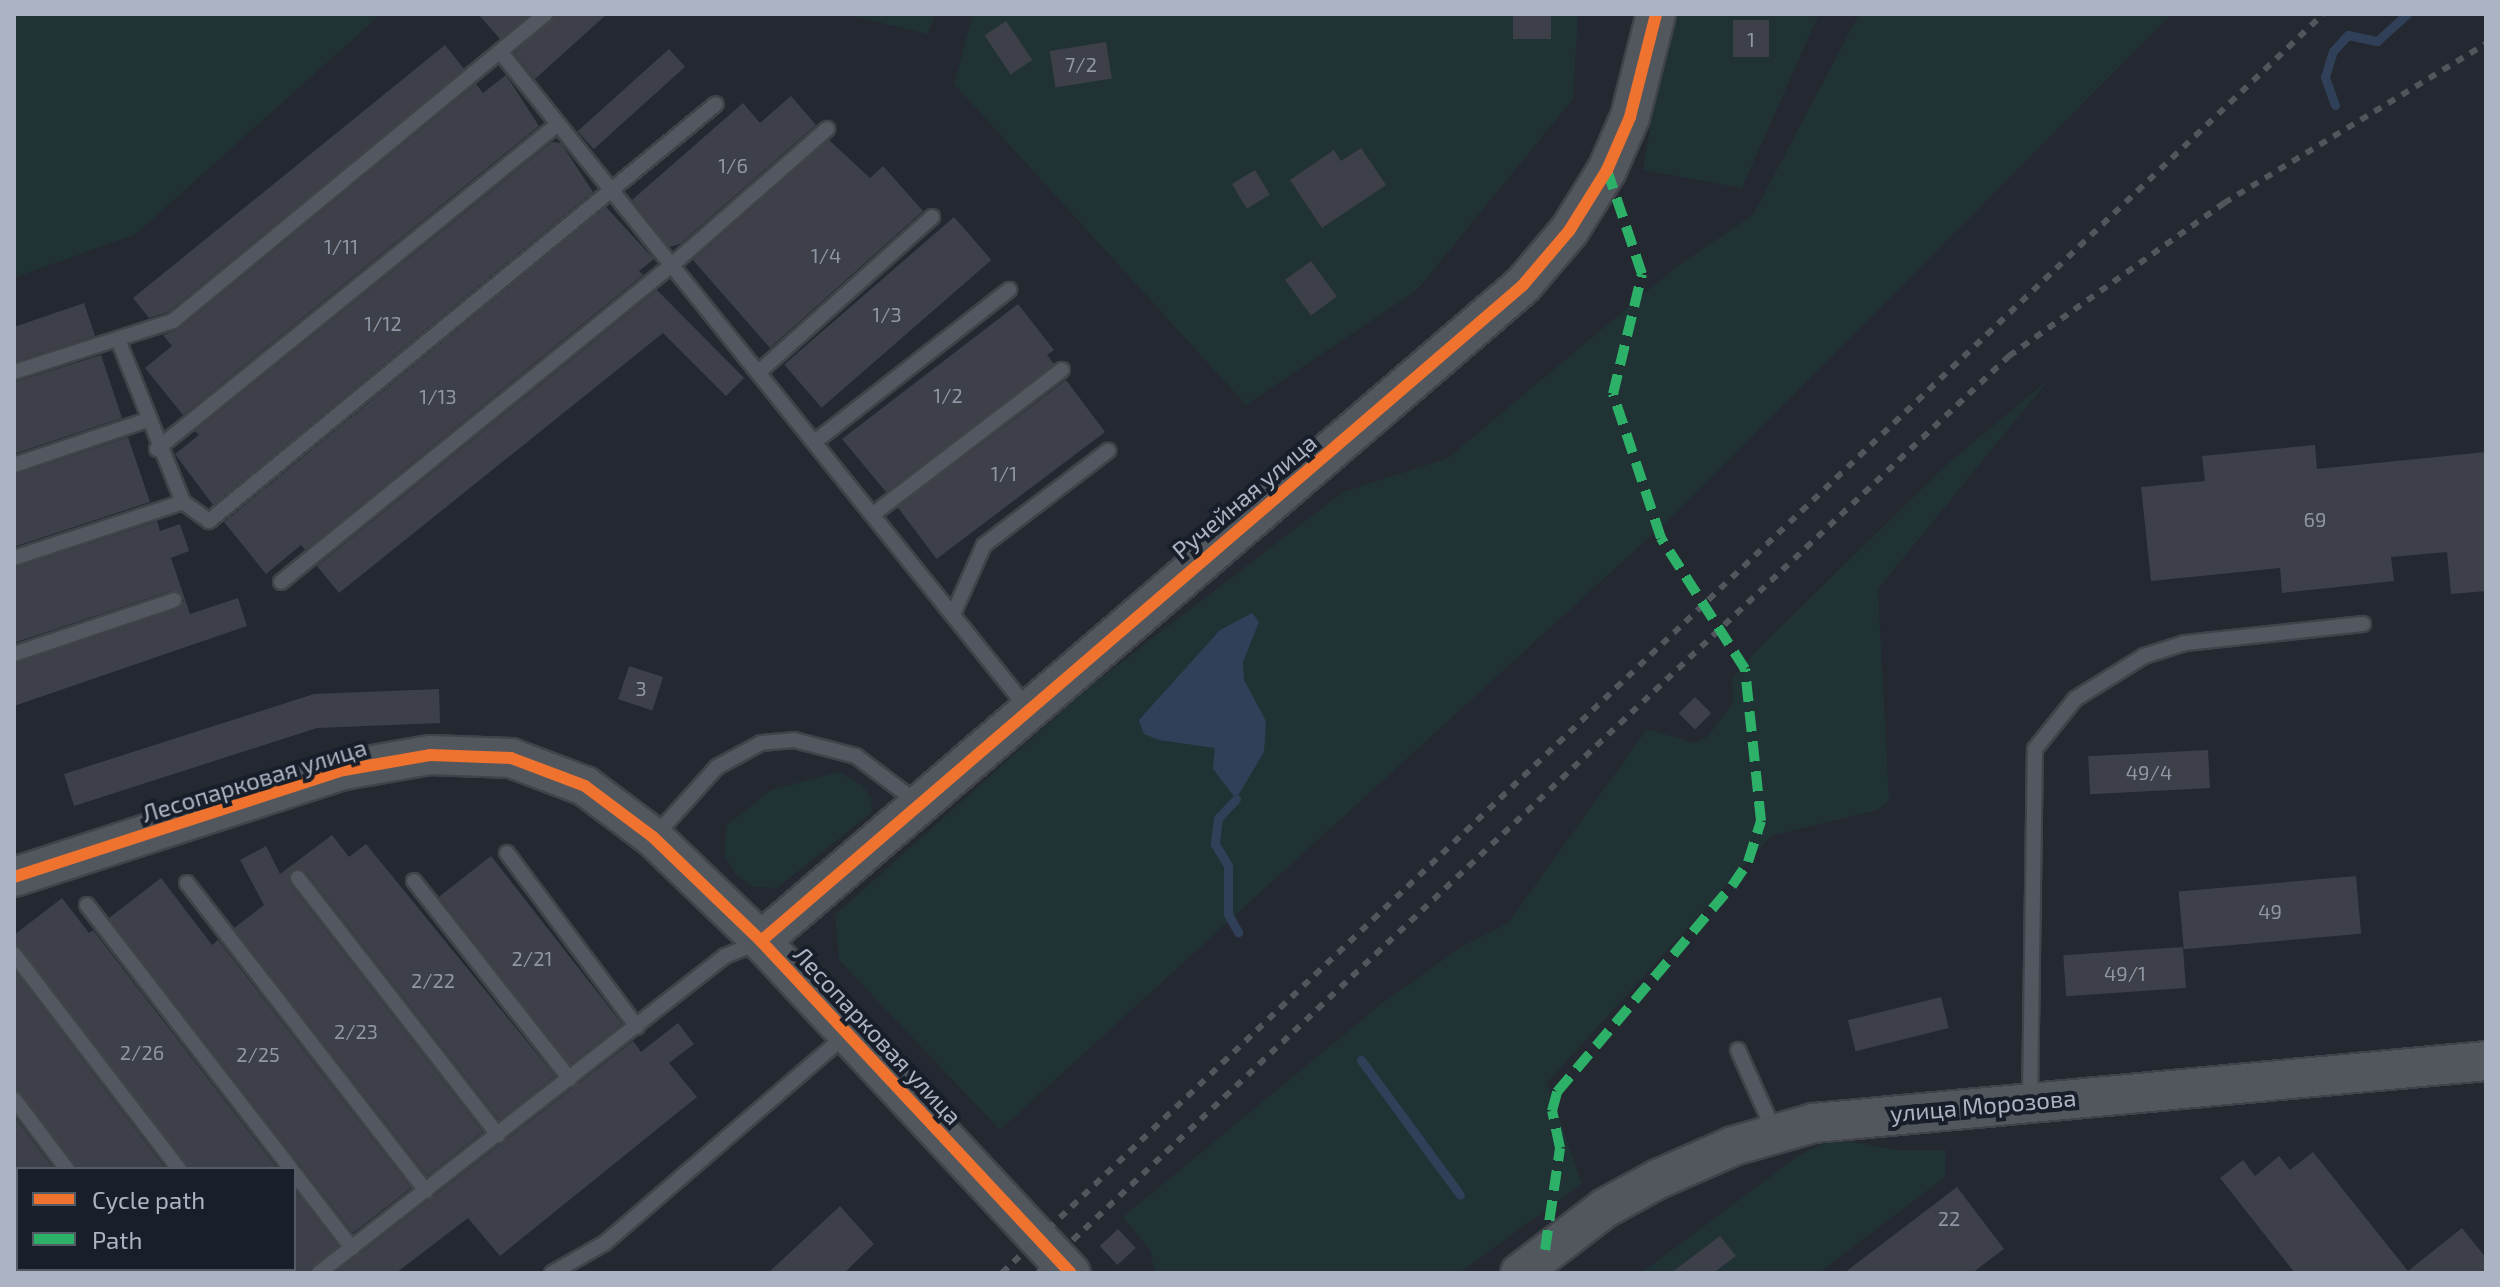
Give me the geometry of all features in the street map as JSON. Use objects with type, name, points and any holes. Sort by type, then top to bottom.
[{"type":"street","name":"Ручейная улица","points":[[761,941],[1523,285],[1569,231],[1607,170],[1630,117],[1656,14]]},
{"type":"street","name":"Лесопарковая улица","points":[[14,877],[344,770],[430,755],[511,758],[585,786],[653,837],[761,941],[1071,1273]]},
{"type":"street","name":"улица Морозова","points":[[1542,1265],[1658,1179],[1775,1133],[1853,1117],[2486,1061]]},
{"type":"lane","points":[[14,372],[119,342],[173,321],[502,54],[546,14]]},
{"type":"lane","points":[[502,54],[876,512],[1028,709]]},
{"type":"lane","points":[[119,342],[145,421],[183,502],[209,521],[614,193],[716,104]]},
{"type":"lane","points":[[157,449],[558,124]]},
{"type":"lane","points":[[281,582],[673,264],[827,129]]},
{"type":"lane","points":[[760,371],[932,217]]},
{"type":"lane","points":[[817,440],[1009,290]]},
{"type":"lane","points":[[876,512],[1062,370]]},
{"type":"lane","points":[[14,465],[145,421]]},
{"type":"lane","points":[[954,612],[984,545],[1108,451]]},
{"type":"lane","points":[[14,558],[183,502]]},
{"type":"lane","points":[[14,654],[174,600]]},
{"type":"lane","points":[[2030,1102],[2035,749],[2075,699],[2144,656],[2185,643],[2363,624]]},
{"type":"lane","points":[[653,837],[717,767],[761,743],[794,740],[856,756],[918,803]]},
{"type":"lane","points":[[507,853],[637,1027]]},
{"type":"lane","points":[[298,878],[498,1135]]},
{"type":"lane","points":[[414,881],[570,1079]]},
{"type":"lane","points":[[187,883],[426,1191]]},
{"type":"lane","points":[[87,905],[290,1167]]},
{"type":"lane","points":[[319,1273],[725,956],[761,941]]},
{"type":"lane","points":[[14,954],[177,1167]]},
{"type":"lane","points":[[552,1273],[605,1243],[846,1035]]},
{"type":"lane","points":[[1738,1050],[1775,1133]]},
{"type":"lane","points":[[14,1099],[65,1167]]},
{"type":"lane","points":[[296,1175],[352,1248]]},
{"type":"shaded area","points":[[14,14],[381,14],[136,234],[14,278]]},
{"type":"shaded area","points":[[843,14],[935,14],[928,34]]},
{"type":"shaded area","points":[[973,14],[1578,14],[1573,99],[1417,290],[1246,405],[954,84]]},
{"type":"shaded area","points":[[1669,14],[1819,14],[1742,188],[1643,170]]},
{"type":"shaded area","points":[[1859,14],[2172,14],[1678,511],[1000,1130],[839,960],[835,915],[1089,687],[1343,492],[1448,458],[1676,267],[1753,215]]},
{"type":"shaded area","points":[[2049,379],[1878,589],[1889,800],[1878,810],[1771,836],[1547,1083],[1582,1184],[1459,1273],[1155,1273],[1150,1250],[1123,1217],[1381,1004],[1461,947],[1508,923],[1647,729],[1695,743],[1708,736],[1733,703],[1732,678],[1753,654],[1947,464]]},
{"type":"shaded area","points":[[839,772],[862,785],[872,799],[871,813],[777,888],[755,887],[736,875],[725,856],[726,826],[771,790]]},
{"type":"shaded area","points":[[1833,1138],[1896,1150],[1946,1150],[1945,1177],[1819,1273],[1641,1273],[1798,1156]]},
{"type":"water","points":[[1252,613],[1259,622],[1243,662],[1244,680],[1266,721],[1264,752],[1236,799],[1213,769],[1215,748],[1159,740],[1144,734],[1139,720],[1220,630]]},
{"type":"building","points":[[478,14],[530,14],[500,39]]},
{"type":"building","points":[[556,14],[607,14],[535,79],[514,53]]},
{"type":"building","points":[[1513,14],[1551,14],[1551,39],[1513,39]]},
{"type":"building","points":[[1733,20],[1769,20],[1769,57],[1733,57]]},
{"type":"building","points":[[1006,21],[1032,60],[1011,75],[984,36]]},
{"type":"building","points":[[1106,42],[1112,79],[1055,87],[1050,51]]},
{"type":"building","points":[[445,45],[464,69],[168,312],[149,318],[133,298]]},
{"type":"building","points":[[669,49],[685,67],[594,149],[578,131]]},
{"type":"building","points":[[506,75],[539,126],[183,415],[145,368],[172,346],[163,335],[179,329],[476,84],[483,93]]},
{"type":"building","points":[[791,96],[816,125],[680,244],[669,247],[632,200],[743,103],[760,123]]},
{"type":"building","points":[[829,140],[870,178],[883,166],[923,211],[770,348],[693,260]]},
{"type":"building","points":[[552,142],[561,143],[593,192],[213,505],[175,454],[199,435],[195,431]]},
{"type":"building","points":[[1361,148],[1386,185],[1322,228],[1290,180],[1334,150],[1341,161]]},
{"type":"building","points":[[1255,170],[1270,195],[1247,209],[1232,184]]},
{"type":"building","points":[[606,207],[654,259],[639,271],[643,275],[305,550],[301,545],[266,574],[224,522]]},
{"type":"building","points":[[954,217],[991,260],[822,408],[784,365]]},
{"type":"building","points":[[1311,261],[1337,297],[1311,315],[1285,280]]},
{"type":"building","points":[[657,290],[744,378],[726,396],[663,333],[339,593],[317,566]]},
{"type":"building","points":[[84,303],[95,336],[14,362],[14,327]]},
{"type":"building","points":[[1018,304],[1054,350],[1047,355],[1054,364],[886,492],[842,439]]},
{"type":"building","points":[[101,355],[122,418],[14,454],[14,382]]},
{"type":"building","points":[[1066,380],[1105,432],[937,559],[897,507]]},
{"type":"building","points":[[128,437],[150,502],[14,547],[14,475]]},
{"type":"building","points":[[2315,445],[2317,469],[2486,452],[2486,591],[2451,594],[2447,552],[2391,557],[2394,581],[2282,593],[2280,568],[2151,581],[2141,487],[2205,481],[2202,456]]},
{"type":"building","points":[[157,521],[160,531],[180,524],[189,551],[171,558],[190,614],[238,598],[247,626],[14,706],[14,664],[177,609],[184,601],[171,591],[14,643],[14,568]]},
{"type":"building","points":[[629,666],[663,677],[652,710],[618,699]]},
{"type":"building","points":[[439,689],[440,723],[317,728],[74,806],[64,774],[314,694]]},
{"type":"building","points":[[1695,697],[1711,713],[1695,730],[1679,713]]},
{"type":"building","points":[[2208,750],[2210,788],[2090,794],[2088,756]]},
{"type":"building","points":[[332,835],[349,857],[366,844],[555,1076],[499,1120],[306,872],[291,871],[290,884],[483,1132],[427,1176],[234,928],[264,905],[240,860],[266,846],[280,874]]},
{"type":"building","points":[[491,856],[622,1024],[570,1064],[439,897]]},
{"type":"building","points":[[2356,876],[2361,934],[2184,949],[2179,892]]},
{"type":"building","points":[[161,878],[212,945],[218,940],[411,1188],[353,1233],[109,918]]},
{"type":"building","points":[[62,898],[89,933],[93,930],[276,1167],[187,1167],[14,944],[14,935]]},
{"type":"building","points":[[2183,947],[2186,988],[2066,996],[2063,955]]},
{"type":"building","points":[[14,970],[164,1167],[75,1167],[14,1089]]},
{"type":"building","points":[[1941,997],[1949,1028],[1856,1051],[1848,1020]]},
{"type":"building","points":[[678,1023],[694,1044],[669,1063],[697,1097],[500,1256],[468,1218],[396,1273],[335,1273],[633,1041],[641,1052]]},
{"type":"building","points":[[14,1116],[52,1167],[14,1169]]},
{"type":"building","points":[[2313,1152],[2408,1271],[2462,1228],[2486,1258],[2486,1273],[2295,1273],[2220,1178],[2243,1160],[2255,1176],[2279,1156],[2290,1170]]},
{"type":"building","points":[[1957,1187],[2004,1249],[1972,1273],[1844,1273]]},
{"type":"building","points":[[296,1192],[338,1246],[309,1273],[294,1273]]},
{"type":"building","points":[[840,1206],[874,1244],[844,1273],[768,1273]]},
{"type":"building","points":[[1118,1229],[1136,1248],[1117,1265],[1100,1246]]},
{"type":"building","points":[[1720,1236],[1736,1256],[1713,1273],[1671,1273]]},
{"type":"waterway","points":[[2335,105],[2325,77],[2333,51],[2348,35],[2377,41],[2407,14]]},
{"type":"waterway","points":[[1236,799],[1218,818],[1215,844],[1228,866],[1228,914],[1238,932]]},
{"type":"waterway","points":[[1361,1060],[1460,1195]]},
{"type":"railway","points":[[1002,1273],[2323,14]]},
{"type":"railway","points":[[1038,1273],[2009,356],[2224,203],[2486,44]]},
{"type":"marked path","points":[[1545,1250],[1560,1148],[1552,1111],[1557,1092],[1732,886],[1748,862],[1761,821],[1745,669],[1661,538],[1613,394],[1642,274],[1607,170]]},
{"type":"cycle path","points":[[761,941],[1523,285],[1569,231],[1607,170],[1630,117],[1656,14]]},
{"type":"cycle path","points":[[14,877],[344,770],[430,755],[511,758],[585,786],[653,837],[761,941],[1071,1273]]}]
